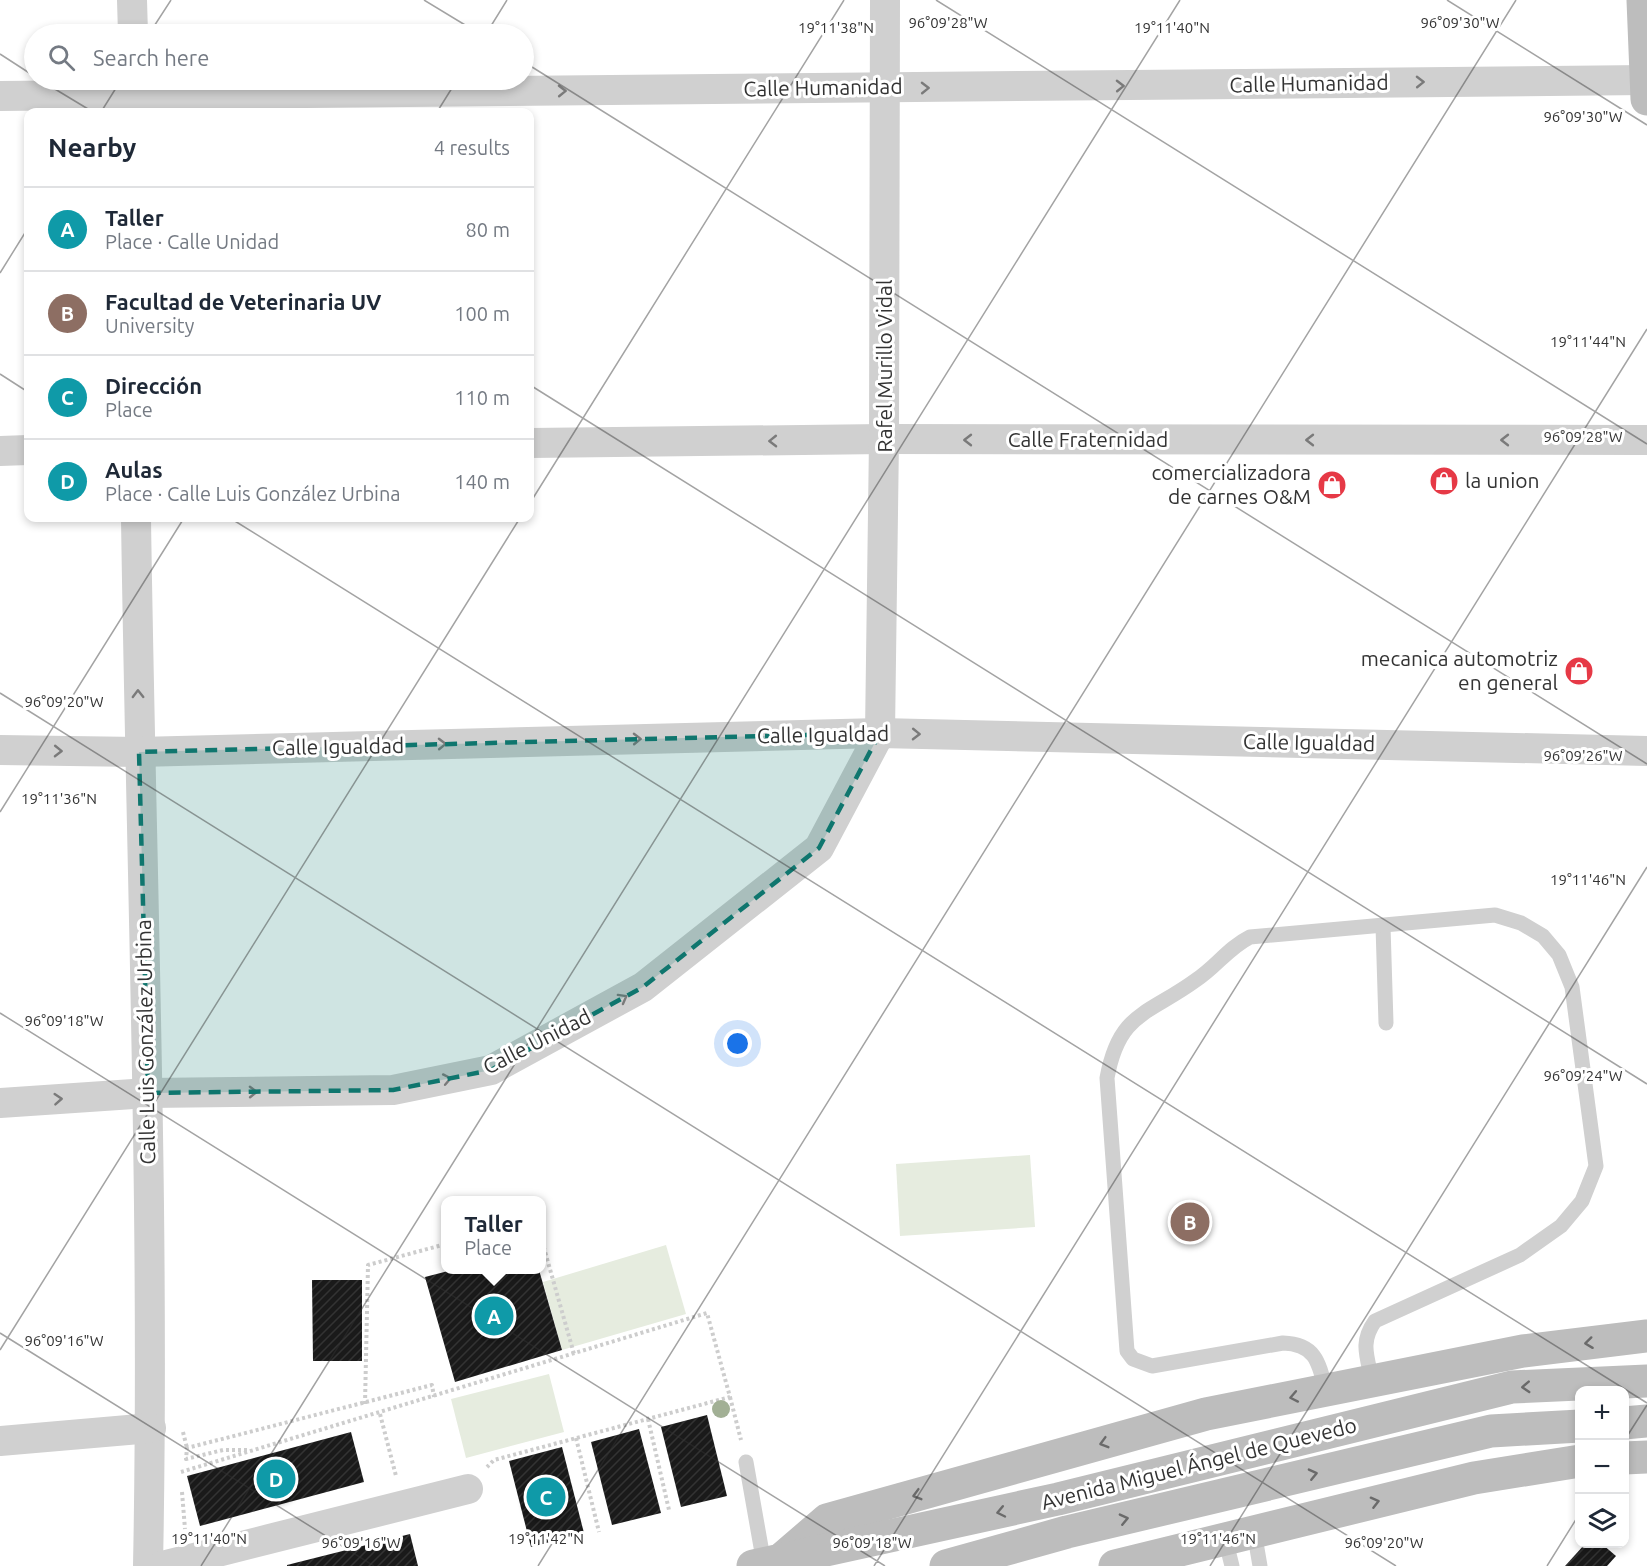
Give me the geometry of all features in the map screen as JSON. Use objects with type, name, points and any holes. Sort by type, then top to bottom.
[{"type":"main road","points":[[1643,0],[1646,90]]},
{"type":"main road","points":[[766,1563],[827,1520],[1206,1414],[1523,1351],[1647,1336]]},
{"type":"main road","name":"Avenida Miguel Ángel de Quevedo","points":[[766,1563],[1058,1499],[1512,1387],[1647,1381]]},
{"type":"main road","points":[[1629,1423],[1647,1421]]},
{"type":"main road","name":"Avenida Miguel Ángel de Quevedo","points":[[946,1566],[1067,1532],[1491,1431],[1575,1426]]},
{"type":"main road","points":[[1629,1458],[1647,1457]]},
{"type":"main road","points":[[1115,1566],[1237,1545],[1474,1478],[1575,1462]]},
{"type":"street","points":[[132,0],[133,24]]},
{"type":"street","name":"Rafel Murillo Vidal","points":[[880,733],[884,440],[885,0]]},
{"type":"street","name":"Calle Humanidad","points":[[0,96],[886,88],[1646,90]]},
{"type":"street","name":"Calle Fraternidad","points":[[534,443],[884,440],[1647,440]]},
{"type":"street","points":[[0,451],[24,450]]},
{"type":"street","name":"Calle Luis González Urbina","points":[[136,522],[139,752],[148,1093],[151,1428],[148,1566]]},
{"type":"street","name":"Calle Igualdad","points":[[0,750],[139,752],[880,733],[1647,751]]},
{"type":"street","name":"Calle Unidad","points":[[0,1103],[148,1093],[393,1090],[491,1070],[643,987],[819,848],[880,733]]},
{"type":"street","points":[[0,1441],[151,1428]]},
{"type":"street","points":[[174,1563],[468,1489]]},
{"type":"lane","points":[[1326,1391],[1314,1356],[1305,1347],[1296,1344],[1283,1343],[1152,1366],[1133,1359],[1126,1351],[1107,1078],[1111,1056],[1119,1036],[1134,1020],[1197,980],[1235,945],[1250,936],[1495,915],[1521,923],[1543,936],[1559,955],[1572,987],[1596,1166],[1582,1201],[1561,1226],[1520,1255],[1376,1321],[1366,1334],[1366,1349],[1372,1380]]},
{"type":"lane","points":[[1383,926],[1386,1023]]},
{"type":"lane","points":[[746,1462],[766,1563]]},
{"type":"lane","points":[[1237,1545],[1260,1566]]},
{"type":"path","points":[[364,1404],[368,1265],[441,1245]]},
{"type":"path","points":[[546,1255],[574,1354]]},
{"type":"path","points":[[174,1563],[181,1470],[434,1397],[707,1313],[746,1462]]},
{"type":"path","points":[[254,1450],[223,1450],[186,1459],[187,1448],[432,1385],[434,1397]]},
{"type":"path","points":[[468,1489],[494,1460],[730,1397]]},
{"type":"path","points":[[380,1413],[404,1506]]},
{"type":"path","points":[[648,1419],[669,1510]]},
{"type":"path","points":[[576,1438],[599,1532]]},
{"type":"highlighted area","points":[[880,733],[819,848],[643,987],[491,1070],[393,1090],[148,1093],[139,752]]},
{"type":"shaded area","points":[[1030,1155],[1035,1227],[900,1236],[896,1164]]},
{"type":"shaded area","points":[[666,1245],[686,1314],[562,1350],[543,1282]]},
{"type":"shaded area","points":[[549,1374],[564,1432],[466,1458],[451,1399]]},
{"type":"building","points":[[441,1273],[540,1274],[562,1350],[455,1382],[425,1277]]},
{"type":"building","points":[[312,1280],[362,1280],[362,1361],[313,1361]]},
{"type":"building","points":[[707,1415],[727,1496],[681,1507],[661,1427]]},
{"type":"building","points":[[639,1429],[661,1513],[612,1525],[591,1442]]},
{"type":"building","points":[[351,1432],[364,1482],[200,1526],[187,1476]]},
{"type":"building","points":[[562,1447],[584,1533],[531,1547],[509,1461]]},
{"type":"building","points":[[410,1534],[418,1566],[287,1566],[287,1565]]},
{"type":"building","points":[[1581,1548],[1607,1548],[1616,1556],[1607,1566],[1565,1566]]},
{"type":"place","name":"la union","points":[[1444,481]]},
{"type":"place","name":"comercializadora de carnes O&M","points":[[1332,485]]},
{"type":"place","name":"mecanica automotriz en general","points":[[1579,671]]},
{"type":"place","name":"Facultad de Veterinaria UV","points":[[1190,1222]]},
{"type":"place","name":"Taller","points":[[494,1316]]},
{"type":"place","name":"Aulas","points":[[276,1479]]},
{"type":"place","name":"Dirección","points":[[546,1497]]}]
